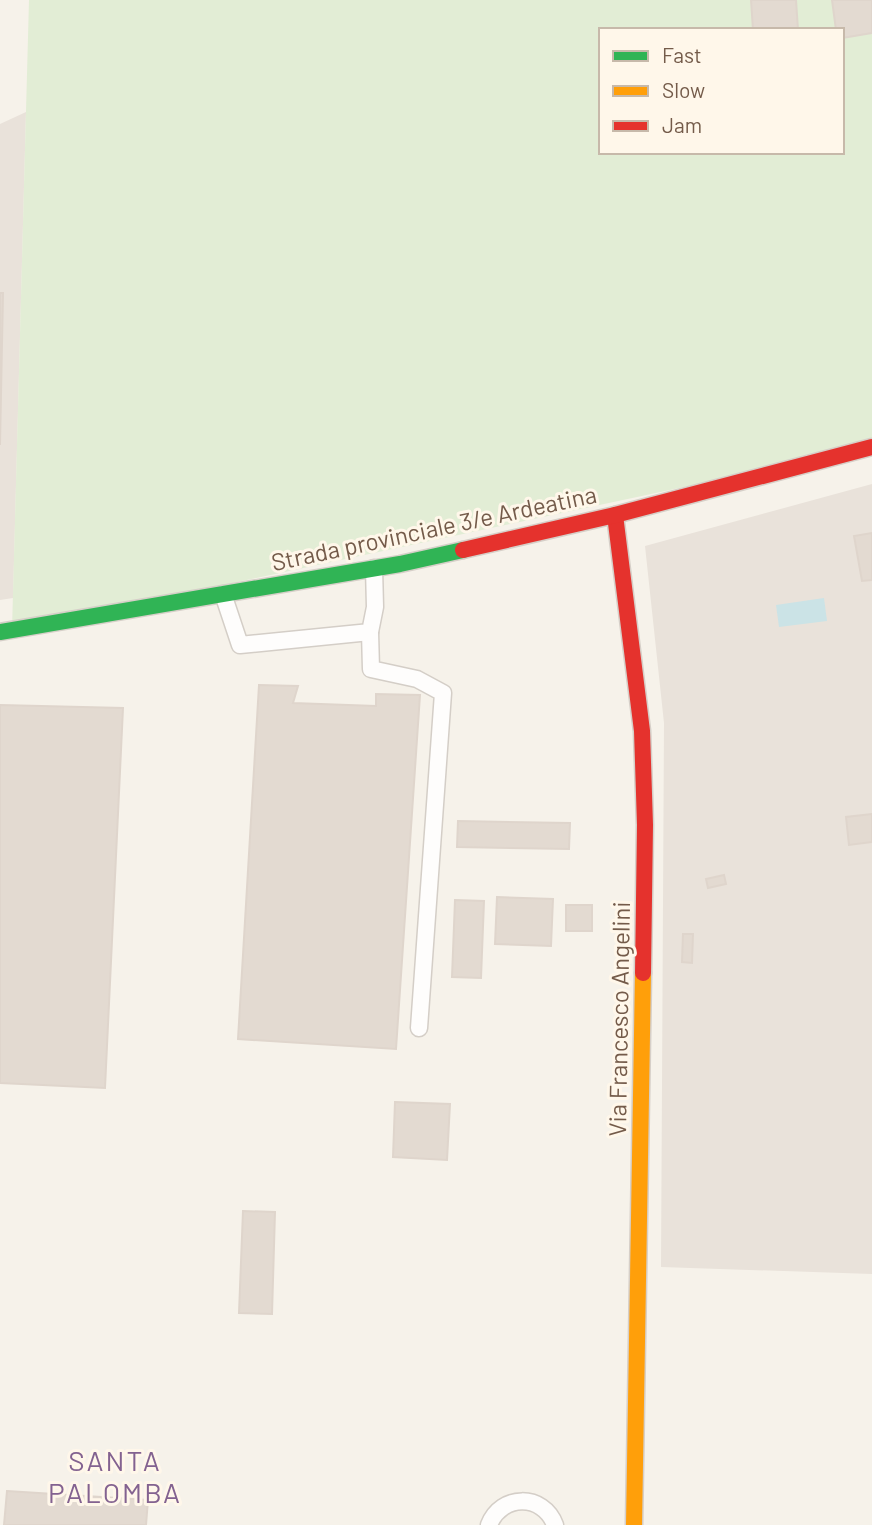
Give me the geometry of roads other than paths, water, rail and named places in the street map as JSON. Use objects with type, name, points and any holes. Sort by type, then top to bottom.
[{"type":"street","name":"Strada provinciale 3/e Ardeatina","points":[[0,632],[374,568],[615,514],[872,447]]},
{"type":"street","name":"Via Francesco Angelini","points":[[615,514],[642,731],[645,825],[635,1525]]},
{"type":"lane","points":[[374,568],[375,607],[370,632],[371,669],[417,679],[443,693],[419,1028]]},
{"type":"lane","points":[[222,594],[240,645],[370,632]]},
{"type":"lane","points":[[489,1525],[496,1512],[505,1505],[527,1501],[538,1504],[548,1512],[555,1525]]},
{"type":"water","points":[[824,598],[827,621],[779,627],[776,605]]},
{"type":"district","name":"SANTA PALOMBA","points":[[115,1477]]}]
